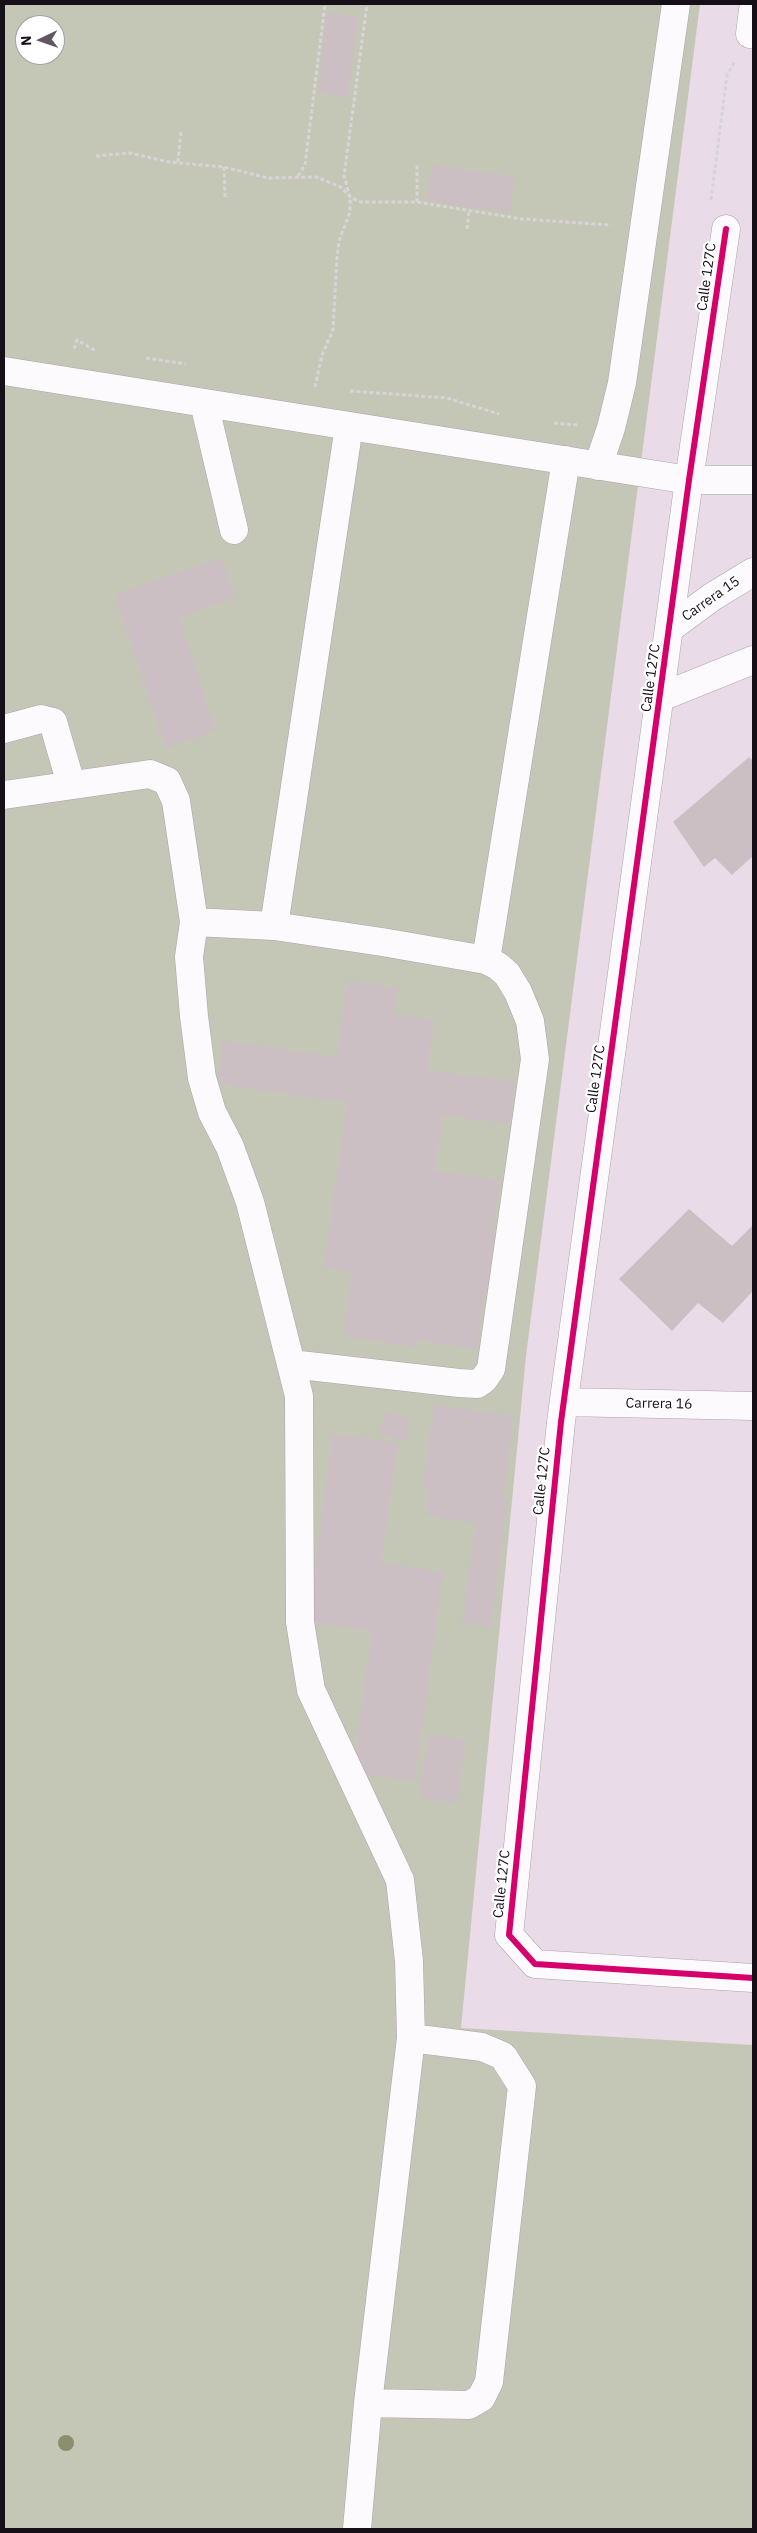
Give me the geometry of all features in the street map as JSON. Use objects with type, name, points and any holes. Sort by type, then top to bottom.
[{"type":"street","points":[[598,466],[611,428],[622,382],[676,4]]},
{"type":"street","name":"Calle 127C","points":[[726,229],[689,480],[564,1402],[509,1935],[535,1964],[753,1978]]},
{"type":"street","points":[[4,371],[689,480],[753,480]]},
{"type":"street","points":[[204,403],[234,530]]},
{"type":"street","points":[[274,926],[349,426]]},
{"type":"street","points":[[486,960],[566,460]]},
{"type":"street","name":"Carrera 15","points":[[670,628],[712,597],[753,572]]},
{"type":"street","points":[[661,697],[753,660]]},
{"type":"street","points":[[4,729],[41,719],[53,722],[71,784]]},
{"type":"street","points":[[4,795],[150,774],[167,781],[176,801],[194,922],[189,957],[202,1078],[212,1112],[230,1147],[250,1202],[300,1396],[300,1622],[311,1690],[400,1880],[409,1960],[411,2038],[368,2403],[356,2529]]},
{"type":"street","points":[[194,922],[274,926],[486,960],[498,966],[507,974],[518,992],[530,1021],[534,1059],[491,1369],[484,1379],[477,1384],[291,1364]]},
{"type":"street","name":"Carrera 16","points":[[564,1402],[753,1406]]},
{"type":"street","points":[[368,2403],[469,2405],[481,2398],[489,2382],[522,2086],[503,2056],[482,2047],[411,2038]]},
{"type":"path","points":[[298,176],[305,165],[325,4]]},
{"type":"path","points":[[310,420],[315,402],[318,367],[333,330],[336,257],[339,241],[350,212],[350,196],[344,176],[367,4]]},
{"type":"path","points":[[178,162],[181,131]]},
{"type":"path","points":[[96,156],[130,153],[178,162],[224,167],[268,178],[316,177],[341,187],[360,202],[417,202],[522,219],[604,223],[644,231]]},
{"type":"path","points":[[417,163],[417,202]]},
{"type":"path","points":[[224,167],[225,197]]},
{"type":"path","points":[[467,229],[469,210]]},
{"type":"green space","points":[[4,4],[700,4],[526,1356],[461,2028],[753,2045],[753,2529],[4,2529]]},
{"type":"building","points":[[327,13],[358,17],[348,97],[318,93]]},
{"type":"building","points":[[432,165],[515,177],[510,212],[427,201]]},
{"type":"building","points":[[222,558],[235,598],[179,617],[216,731],[166,748],[115,594]]},
{"type":"building","points":[[749,757],[753,761],[753,856],[732,875],[715,858],[704,867],[673,822]]},
{"type":"building","points":[[347,981],[397,988],[394,1014],[434,1019],[428,1070],[515,1082],[509,1124],[443,1115],[435,1171],[500,1180],[493,1231],[496,1232],[489,1291],[485,1291],[477,1349],[418,1340],[417,1347],[343,1336],[352,1272],[324,1268],[347,1102],[216,1084],[222,1041],[337,1057]]},
{"type":"building","points":[[689,1209],[732,1246],[753,1225],[753,1294],[752,1292],[723,1323],[698,1303],[672,1331],[619,1279]]},
{"type":"building","points":[[434,1405],[514,1416],[503,1499],[508,1500],[491,1627],[462,1623],[476,1523],[425,1516],[429,1489],[423,1488]]},
{"type":"building","points":[[384,1413],[409,1416],[406,1440],[381,1437]]},
{"type":"building","points":[[333,1434],[398,1443],[381,1563],[443,1572],[415,1781],[353,1772],[372,1631],[307,1622]]},
{"type":"building","points":[[428,1734],[466,1739],[457,1803],[420,1798]]},
{"type":"cycle path","points":[[726,229],[689,480],[561,1422],[509,1935],[535,1964],[753,1978]]}]
